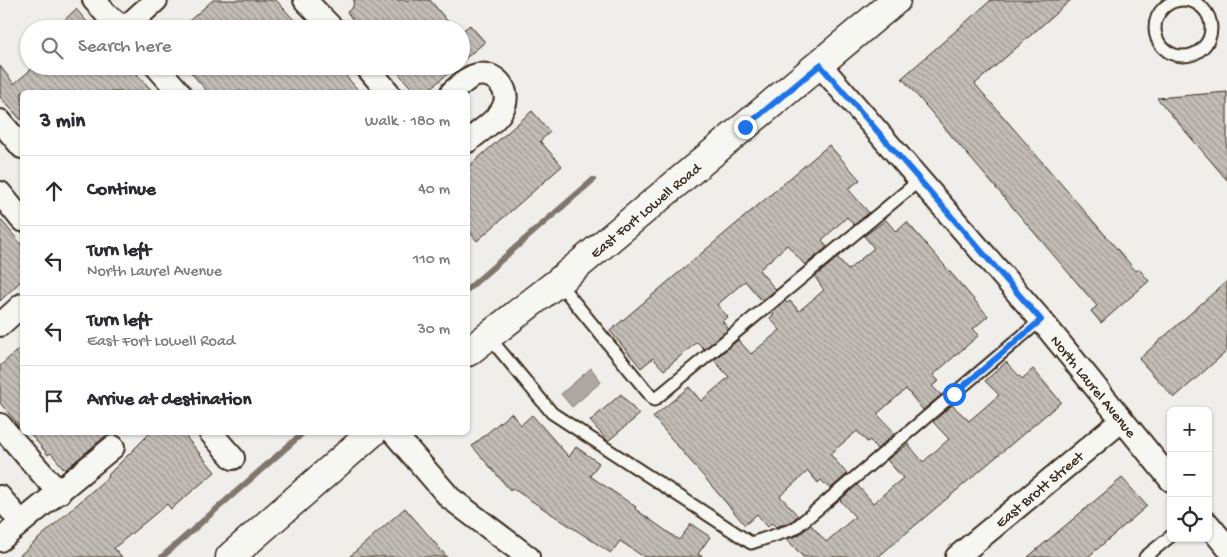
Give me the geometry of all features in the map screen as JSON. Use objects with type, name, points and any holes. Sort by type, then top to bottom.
[{"type":"main road","name":"East Fort Lowell Road","points":[[477,343],[558,282],[896,0]]},
{"type":"main road","points":[[230,557],[370,435]]},
{"type":"street","points":[[94,0],[113,20]]},
{"type":"street","points":[[134,20],[156,0]]},
{"type":"street","points":[[316,3],[327,20]]},
{"type":"street","name":"North Laurel Avenue","points":[[820,65],[921,179],[1041,320],[1121,421],[1167,475]]},
{"type":"street","points":[[454,90],[470,77],[479,74],[494,78],[504,89],[506,97],[501,112],[470,139]]},
{"type":"street","points":[[164,75],[177,90]]},
{"type":"street","points":[[374,75],[386,90]]},
{"type":"street","points":[[0,121],[20,145]]},
{"type":"street","points":[[0,194],[20,218]]},
{"type":"street","points":[[0,325],[20,307]]},
{"type":"street","name":"East Brott Street","points":[[957,557],[1121,421]]},
{"type":"street","points":[[0,425],[59,493]]},
{"type":"street","points":[[213,435],[233,458]]},
{"type":"street","points":[[396,435],[450,498],[528,557]]},
{"type":"street","points":[[0,540],[59,493],[112,447]]},
{"type":"street","points":[[0,497],[21,522]]},
{"type":"street","points":[[1212,529],[1227,546]]},
{"type":"lane","points":[[1181,0],[1190,1],[1205,11],[1212,28],[1205,46],[1198,52],[1179,56],[1163,47],[1156,32],[1160,4],[1181,0]]},
{"type":"lane","points":[[558,282],[654,400],[921,179]]},
{"type":"lane","points":[[477,343],[552,413],[751,543],[794,529],[1041,320]]},
{"type":"lane","points":[[1145,557],[1167,539]]},
{"type":"shaded area","points":[[591,368],[601,382],[572,407],[561,394]]},
{"type":"building","points":[[213,0],[276,0],[294,20],[190,20]]},
{"type":"building","points":[[354,0],[430,0],[447,20],[353,20],[347,12],[353,7]]},
{"type":"building","points":[[991,0],[1071,0],[975,84],[1136,271],[1139,269],[1149,281],[1101,323],[1091,311],[1097,306],[902,78]]},
{"type":"building","points":[[76,9],[85,20],[64,20]]},
{"type":"building","points":[[470,25],[485,42],[470,54]]},
{"type":"building","points":[[0,66],[14,84],[24,75],[138,75],[151,90],[20,90],[20,119],[0,97]]},
{"type":"building","points":[[193,75],[345,75],[358,90],[206,90]]},
{"type":"building","points":[[400,75],[446,75],[431,88],[413,90]]},
{"type":"building","points":[[1227,92],[1227,180],[1157,98]]},
{"type":"building","points":[[532,111],[550,132],[540,141],[562,166],[477,241],[470,232],[470,165]]},
{"type":"building","points":[[829,145],[860,180],[848,189],[869,213],[854,225],[847,217],[822,240],[827,247],[805,265],[787,245],[759,270],[776,290],[762,301],[745,281],[717,305],[728,317],[722,321],[729,329],[704,349],[697,342],[664,370],[653,358],[641,368],[610,331]]},
{"type":"building","points":[[0,219],[20,243],[20,282],[0,301]]},
{"type":"building","points":[[886,220],[896,232],[907,222],[988,316],[973,329],[979,335],[933,375],[939,381],[932,386],[941,395],[923,410],[906,389],[877,414],[895,433],[877,449],[870,440],[867,442],[857,431],[830,454],[847,474],[830,489],[821,480],[818,483],[808,471],[780,496],[798,516],[790,522],[776,527],[772,523],[768,527],[757,514],[745,525],[653,417],[689,387],[701,401],[729,377],[714,360],[738,340],[751,354],[780,330],[770,318],[774,314],[772,312],[785,301],[787,303],[790,301],[799,311],[824,290],[815,277],[837,258],[848,270],[874,248],[864,236]]},
{"type":"building","points":[[1227,281],[1227,351],[1174,398],[1139,359]]},
{"type":"building","points":[[20,348],[20,427],[0,403],[0,366]]},
{"type":"building","points":[[1006,362],[1022,379],[1033,369],[1061,402],[878,557],[803,557],[787,539],[799,535],[811,525],[826,542],[855,517],[840,500],[857,485],[873,503],[903,478],[887,460],[908,444],[923,462],[949,439],[933,422],[952,405],[969,421],[999,395],[985,381]]},
{"type":"building","points":[[621,394],[639,415],[608,441],[590,421]]},
{"type":"building","points":[[511,413],[521,425],[532,415],[569,457],[576,447],[599,463],[590,476],[636,507],[635,509],[679,540],[691,524],[710,537],[698,554],[703,557],[644,557],[620,541],[611,553],[512,488],[510,490],[472,446]]},
{"type":"building","points":[[31,435],[106,435],[65,470],[51,453],[48,455]]},
{"type":"building","points":[[148,435],[184,435],[215,472],[171,509],[167,504],[114,548],[122,557],[18,557],[109,476]]},
{"type":"building","points":[[1122,478],[1147,506],[1088,557],[1028,557]]},
{"type":"building","points":[[405,508],[447,557],[349,557]]},
{"type":"waterway","points":[[470,287],[593,180]]},
{"type":"waterway","points":[[162,557],[301,435]]},
{"type":"route","points":[[745,127],[820,65],[921,179],[1041,320],[954,394]]}]
